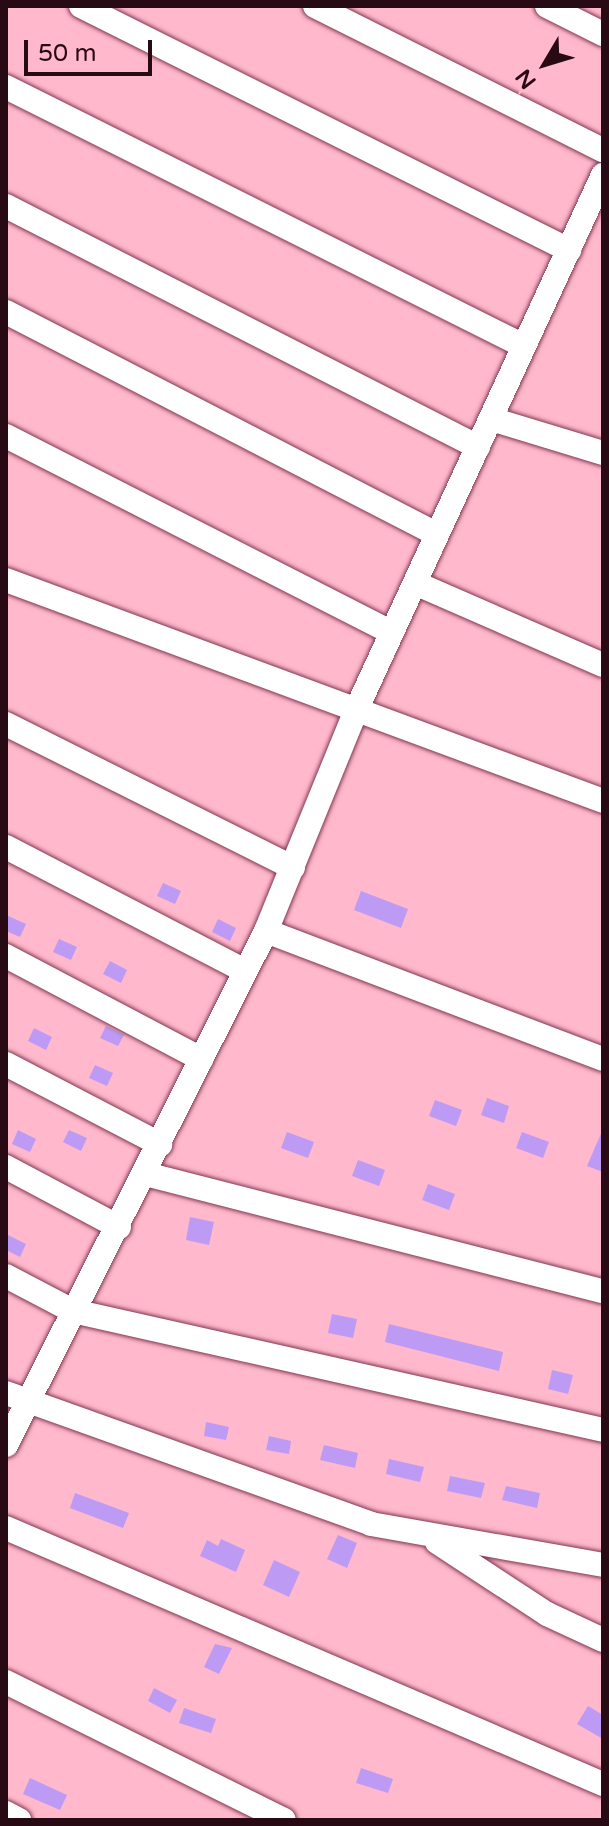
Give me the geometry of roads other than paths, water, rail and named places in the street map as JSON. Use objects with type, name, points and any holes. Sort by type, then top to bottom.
[{"type":"street","points":[[81,6],[569,250]]},
{"type":"street","points":[[315,6],[603,150]]},
{"type":"street","points":[[547,6],[603,34]]},
{"type":"street","points":[[6,87],[524,346]]},
{"type":"street","points":[[6,1445],[17,1398],[73,1311],[119,1227],[266,931],[358,706],[569,250],[596,206],[603,175]]},
{"type":"street","points":[[6,206],[478,447]]},
{"type":"street","points":[[6,312],[437,534]]},
{"type":"street","points":[[491,419],[603,453]]},
{"type":"street","points":[[6,436],[392,633]]},
{"type":"street","points":[[6,580],[358,706],[603,801]]},
{"type":"street","points":[[415,583],[603,665]]},
{"type":"street","points":[[6,724],[293,868]]},
{"type":"street","points":[[6,847],[245,971]]},
{"type":"street","points":[[266,931],[603,1059]]},
{"type":"street","points":[[6,956],[201,1059]]},
{"type":"street","points":[[6,1064],[160,1144]]},
{"type":"street","points":[[6,1167],[119,1227]]},
{"type":"street","points":[[146,1174],[603,1291]]},
{"type":"street","points":[[6,1276],[73,1311],[603,1430]]},
{"type":"street","points":[[17,1398],[431,1538],[603,1565]]},
{"type":"street","points":[[6,1528],[603,1784]]},
{"type":"street","points":[[431,1538],[547,1614],[603,1640]]},
{"type":"street","points":[[6,1682],[284,1820]]},
{"type":"street","points":[[6,1813],[19,1820]]}]
